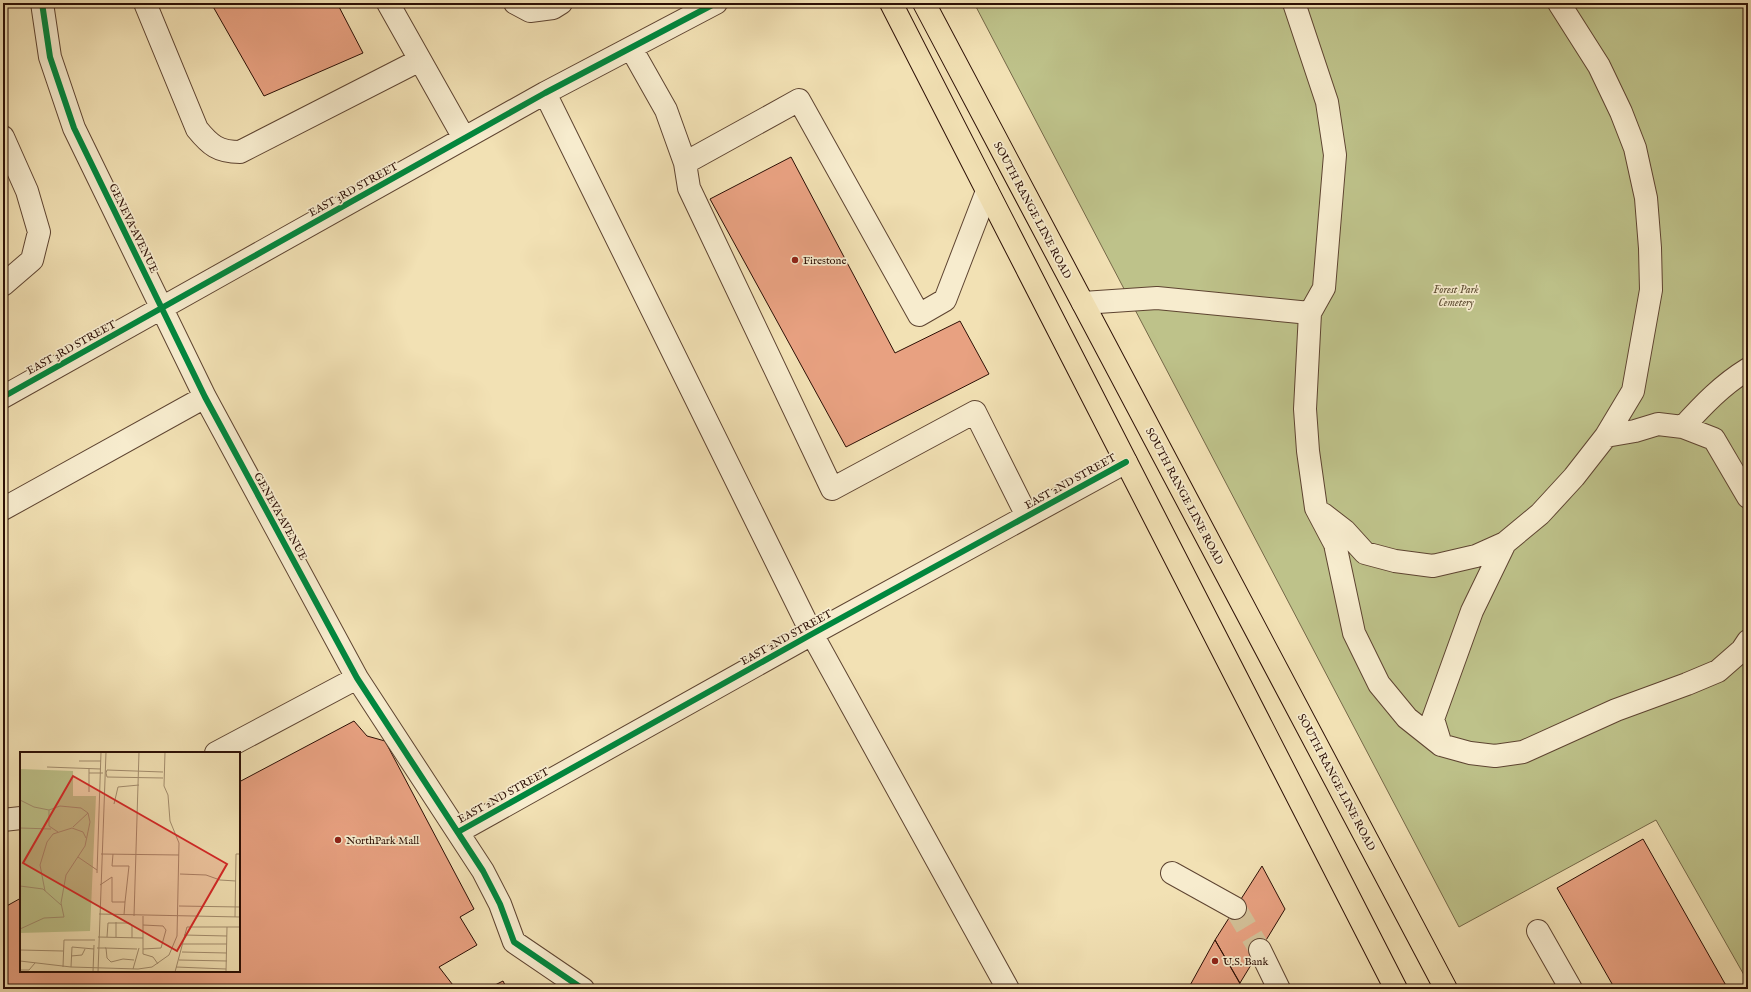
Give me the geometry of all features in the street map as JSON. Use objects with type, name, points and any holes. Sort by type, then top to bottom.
[{"type":"main road","points":[[891,3],[1396,989]]},
{"type":"main road","name":"SOUTH RANGE LINE ROAD","points":[[924,3],[1446,989]]},
{"type":"street","name":"GENEVA AVENUE","points":[[42,3],[50,57],[74,128],[205,397],[357,678],[483,871],[500,904],[514,942],[583,989]]},
{"type":"street","points":[[145,3],[197,129],[208,143],[226,152],[240,152],[420,60]]},
{"type":"street","points":[[388,3],[464,138]]},
{"type":"street","points":[[515,3],[530,11],[553,8],[561,3]]},
{"type":"street","name":"EAST 3RD STREET","points":[[3,397],[545,93],[716,3]]},
{"type":"street","points":[[1294,3],[1327,102],[1335,155],[1324,288],[1310,313],[1305,409],[1308,451],[1316,508],[1335,544],[1354,633],[1380,684],[1407,718],[1441,745],[1470,754],[1495,756],[1523,752],[1616,710],[1688,684],[1718,671],[1742,650],[1748,641]]},
{"type":"street","points":[[1316,508],[1345,531],[1365,553],[1394,561],[1433,566],[1476,556],[1505,543],[1540,514],[1574,477],[1606,436],[1633,391],[1651,290],[1650,248],[1646,198],[1635,148],[1621,112],[1599,66],[1559,3]]},
{"type":"street","points":[[631,48],[666,110],[685,163],[689,188],[832,489],[975,412],[1028,516]]},
{"type":"street","points":[[545,93],[812,634],[1008,989]]},
{"type":"street","points":[[685,163],[799,100],[919,315],[945,300],[987,191]]},
{"type":"street","points":[[3,137],[11,175],[27,191],[40,232],[32,260],[3,285]]},
{"type":"street","points":[[1083,303],[1157,298],[1310,313]]},
{"type":"street","points":[[1683,427],[1714,394],[1732,379],[1748,369]]},
{"type":"street","points":[[3,509],[205,397]]},
{"type":"street","points":[[1606,436],[1635,431],[1658,424],[1683,427],[1714,439],[1748,497]]},
{"type":"street","name":"EAST 2ND STREET","points":[[458,832],[812,634],[1126,462]]},
{"type":"street","points":[[1441,745],[1433,719],[1472,611],[1505,543]]},
{"type":"street","points":[[218,752],[357,678]]},
{"type":"street","points":[[3,820],[20,818]]},
{"type":"street","points":[[1172,873],[1235,908]]},
{"type":"street","points":[[1538,931],[1571,989]]},
{"type":"street","points":[[1260,950],[1279,989]]},
{"type":"green space","name":"Forest Park Cemetery","points":[[974,3],[1748,3],[1748,982],[1656,820],[1459,927]]},
{"type":"building","points":[[211,3],[337,3],[363,53],[264,96]]},
{"type":"building","name":"Firestone","points":[[791,157],[895,353],[960,321],[989,374],[846,447],[710,199]]},
{"type":"building","name":"NorthPark Mall","points":[[354,721],[367,736],[385,741],[474,909],[460,917],[477,945],[439,967],[456,989],[3,989],[3,908],[20,899],[20,972],[240,972],[240,781]]},
{"type":"building","points":[[1643,839],[1728,989],[1615,989],[1557,888]]},
{"type":"building","points":[[1262,866],[1285,909],[1240,983],[1215,940]]},
{"type":"building","name":"U.S. Bank","points":[[1215,940],[1243,989],[1188,989]]},
{"type":"building","points":[[503,981],[507,989],[487,989]]},
{"type":"tunnel","points":[[1235,908],[1260,950]]},
{"type":"cycle path","points":[[42,3],[50,57],[74,128],[205,397],[357,678],[483,871],[500,904],[514,942],[583,989]]},
{"type":"cycle path","points":[[3,397],[545,93],[716,3]]},
{"type":"cycle path","points":[[458,832],[812,634],[1126,462]]},
{"type":"place","name":"Firestone","points":[[795,260]]},
{"type":"place","name":"NorthPark Mall","points":[[338,840]]},
{"type":"place","name":"U.S. Bank","points":[[1215,961]]}]
